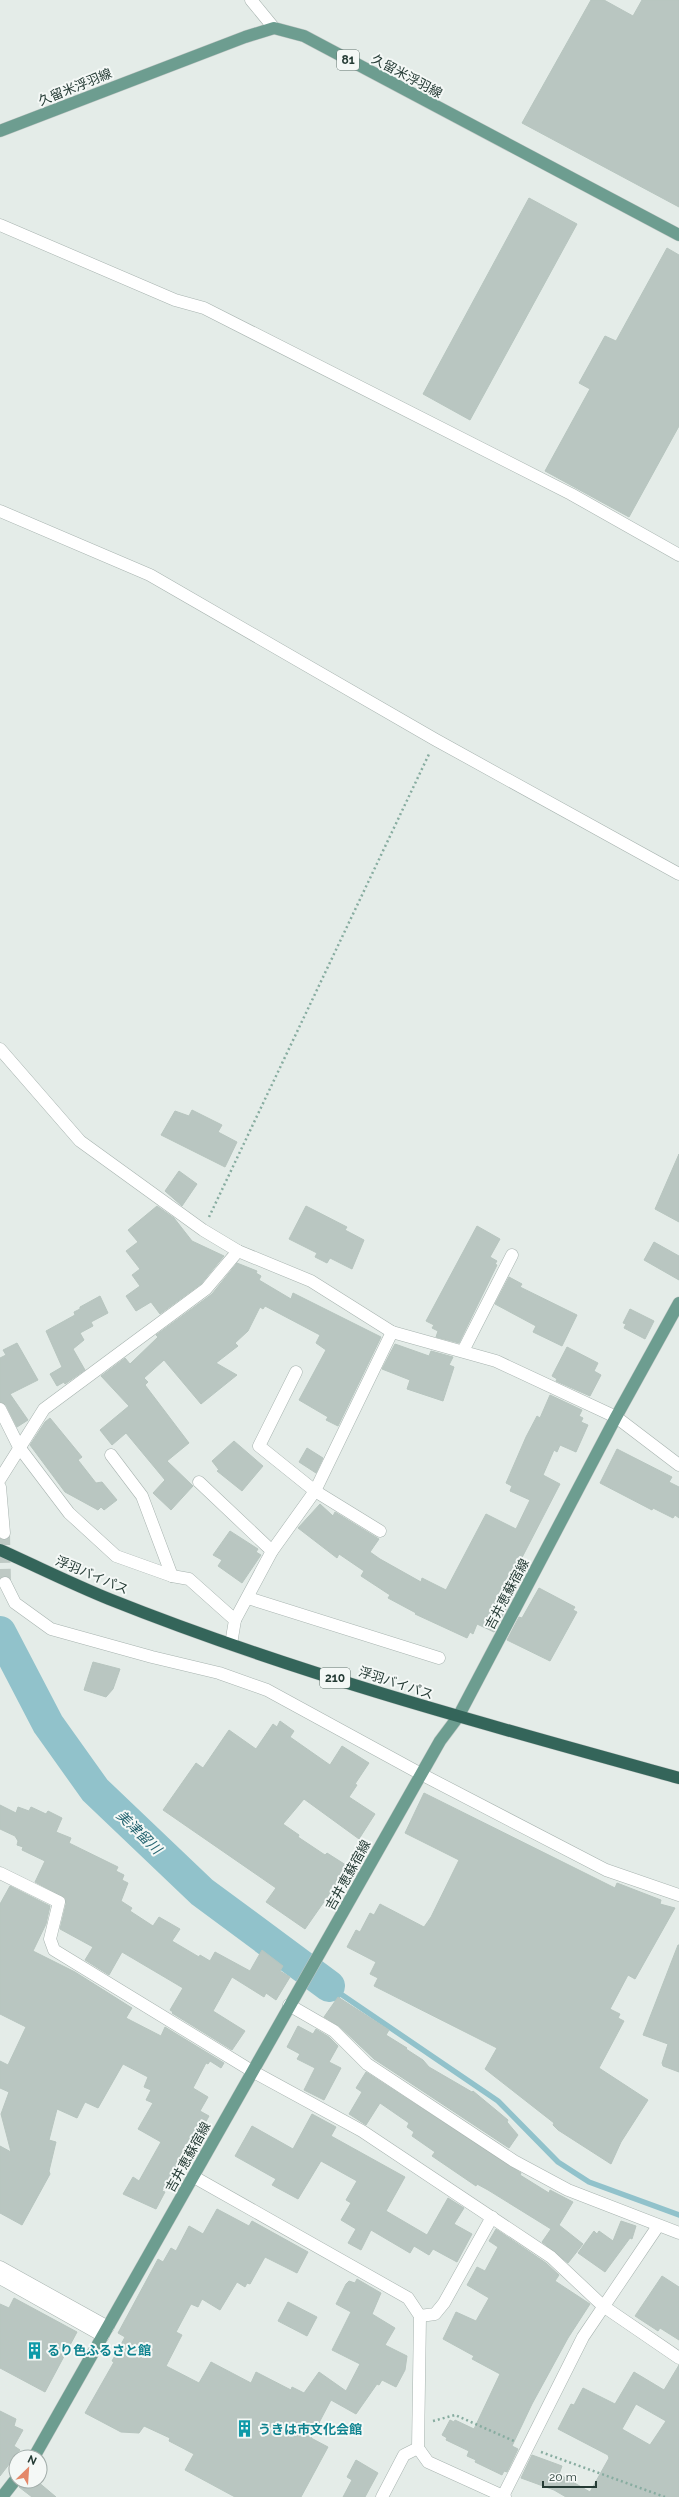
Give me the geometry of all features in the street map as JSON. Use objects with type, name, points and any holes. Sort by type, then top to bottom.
[{"type":"highway","name":"浮羽バイパス","points":[[0,1550],[108,1598],[230,1644],[458,1717],[679,1778]]},
{"type":"main road","name":"久留米浮羽線","points":[[0,131],[208,49],[274,28],[304,36],[679,235]]},
{"type":"main road","name":"吉井恵蘇宿線","points":[[39,2449],[194,2177],[289,2005],[326,1945],[421,1774],[440,1741],[458,1717],[616,1417],[679,1303]]},
{"type":"main road","points":[[2,2497],[8,2489]]},
{"type":"street","points":[[250,0],[274,28]]},
{"type":"street","points":[[0,225],[175,300],[204,308],[571,494],[679,555]]},
{"type":"street","points":[[0,511],[150,575],[436,740],[679,874]]},
{"type":"street","points":[[0,1049],[80,1141],[203,1230],[238,1251],[311,1281],[392,1332],[496,1361],[616,1417],[679,1465]]},
{"type":"street","points":[[0,1479],[44,1409],[206,1289],[238,1251]]},
{"type":"street","points":[[464,1351],[512,1255]]},
{"type":"street","points":[[230,1644],[235,1620],[272,1551],[315,1491],[392,1332]]},
{"type":"street","points":[[296,1372],[259,1446],[315,1491],[380,1530]]},
{"type":"street","points":[[0,1408],[19,1447],[69,1513],[116,1556],[172,1576],[189,1579],[235,1620]]},
{"type":"street","points":[[111,1455],[142,1496],[172,1576]]},
{"type":"street","points":[[199,1482],[272,1551]]},
{"type":"street","points":[[0,1487],[4,1533]]},
{"type":"street","points":[[5,1584],[15,1603],[51,1629],[152,1657],[218,1673],[267,1690],[421,1774],[606,1870],[679,1895]]},
{"type":"street","points":[[248,1598],[439,1658]]},
{"type":"street","points":[[0,1873],[59,1902],[50,1939],[54,1950],[252,2071],[362,2131],[551,2257],[603,2306],[679,2358]]},
{"type":"street","points":[[289,2005],[334,2031],[367,2064],[514,2161],[568,2190],[679,2233]]},
{"type":"street","points":[[194,2177],[408,2298],[420,2316],[418,2448],[428,2462],[504,2496],[583,2337],[658,2226]]},
{"type":"street","points":[[420,2316],[435,2314],[444,2303],[492,2217]]},
{"type":"street","points":[[0,2267],[106,2331]]},
{"type":"street","points":[[0,2278],[106,2331]]},
{"type":"street","points":[[382,2497],[404,2455],[418,2448]]},
{"type":"path","points":[[203,1230],[436,740]]},
{"type":"building","points":[[591,0],[604,0],[633,16],[642,0],[679,0],[679,207],[522,123]]},
{"type":"building","points":[[529,198],[577,224],[470,420],[423,394]]},
{"type":"building","points":[[667,248],[679,255],[679,426],[629,517],[545,471],[590,389],[579,383],[605,336],[616,341]]},
{"type":"building","points":[[192,1110],[222,1125],[218,1132],[237,1142],[225,1167],[161,1135],[175,1111],[189,1116]]},
{"type":"building","points":[[679,1154],[679,1222],[655,1209]]},
{"type":"building","points":[[179,1171],[197,1184],[182,1206],[165,1191]]},
{"type":"building","points":[[157,1206],[174,1218],[192,1241],[224,1256],[201,1284],[160,1314],[151,1302],[136,1311],[126,1296],[140,1286],[132,1275],[140,1269],[126,1251],[138,1242],[128,1230]]},
{"type":"building","points":[[306,1206],[347,1227],[345,1230],[364,1240],[352,1269],[330,1258],[327,1263],[315,1257],[317,1253],[289,1239]]},
{"type":"building","points":[[477,1226],[500,1239],[490,1257],[497,1261],[495,1264],[497,1265],[459,1343],[436,1337],[438,1331],[432,1328],[434,1325],[426,1321]]},
{"type":"building","points":[[654,1242],[679,1256],[679,1280],[644,1260]]},
{"type":"building","points":[[237,1263],[257,1271],[256,1273],[261,1276],[259,1280],[291,1299],[293,1293],[381,1337],[338,1426],[326,1420],[328,1417],[299,1400],[326,1350],[316,1343],[320,1335],[265,1306],[263,1309],[260,1307],[248,1331],[235,1343],[238,1346],[216,1363],[237,1375],[201,1404],[164,1360],[144,1378],[148,1382],[145,1385],[189,1443],[167,1461],[193,1486],[171,1510],[153,1493],[165,1480],[126,1433],[112,1445],[100,1430],[129,1406],[101,1376],[125,1358],[130,1364],[158,1337],[156,1335],[212,1294]]},
{"type":"building","points":[[509,1277],[522,1284],[520,1287],[577,1315],[562,1346],[533,1332],[536,1326],[495,1304]]},
{"type":"building","points":[[100,1296],[108,1313],[91,1322],[93,1326],[80,1333],[84,1340],[73,1349],[85,1370],[65,1384],[64,1382],[57,1386],[50,1374],[62,1367],[46,1331],[75,1315],[74,1312],[80,1309],[80,1307]]},
{"type":"building","points":[[630,1309],[654,1321],[645,1339],[624,1328],[626,1324],[623,1323]]},
{"type":"building","points":[[17,1343],[38,1380],[10,1394],[28,1420],[17,1427],[6,1405],[0,1402],[0,1358],[6,1355],[3,1350]]},
{"type":"building","points":[[395,1344],[429,1356],[431,1351],[453,1357],[449,1365],[454,1367],[443,1401],[407,1389],[410,1380],[382,1369]]},
{"type":"building","points":[[567,1347],[598,1363],[594,1371],[601,1375],[590,1396],[556,1381],[557,1379],[552,1376]]},
{"type":"building","points":[[550,1395],[582,1410],[579,1416],[583,1418],[581,1422],[588,1425],[576,1452],[560,1445],[557,1452],[554,1450],[543,1475],[560,1484],[498,1604],[506,1609],[494,1632],[477,1624],[473,1634],[470,1632],[467,1638],[415,1614],[416,1613],[388,1598],[390,1595],[361,1576],[364,1571],[339,1554],[337,1558],[298,1528],[320,1504],[333,1516],[335,1512],[379,1539],[370,1552],[380,1559],[421,1582],[422,1578],[446,1590],[486,1514],[516,1529],[530,1500],[510,1491],[512,1486],[506,1483],[526,1437],[537,1416],[540,1418]]},
{"type":"building","points":[[50,1418],[82,1457],[78,1460],[96,1483],[102,1482],[117,1500],[104,1510],[101,1507],[98,1510],[65,1492],[30,1445],[45,1422]]},
{"type":"building","points":[[234,1441],[263,1466],[242,1491],[217,1471],[219,1470],[212,1461]]},
{"type":"building","points":[[307,1448],[323,1458],[316,1473],[299,1462]]},
{"type":"building","points":[[617,1449],[672,1477],[669,1482],[679,1487],[679,1518],[675,1515],[673,1518],[653,1508],[652,1510],[600,1483]]},
{"type":"building","points":[[230,1531],[258,1549],[256,1552],[261,1555],[242,1583],[218,1566],[222,1560],[213,1555]]},
{"type":"building","points":[[539,1588],[575,1607],[573,1610],[577,1612],[550,1661],[507,1640],[519,1617],[522,1618]]},
{"type":"building","points":[[93,1662],[120,1669],[113,1689],[106,1697],[84,1690]]},
{"type":"building","points":[[280,1721],[294,1731],[290,1737],[330,1765],[342,1746],[369,1763],[355,1784],[357,1785],[349,1797],[375,1814],[359,1839],[304,1799],[283,1824],[299,1835],[298,1837],[325,1855],[327,1853],[349,1867],[338,1888],[335,1886],[305,1929],[266,1902],[276,1888],[163,1810],[196,1763],[203,1768],[229,1730],[256,1749],[273,1724],[277,1727]]},
{"type":"building","points":[[424,1793],[615,1888],[617,1883],[661,1900],[660,1904],[675,1908],[635,1979],[628,1975],[610,2009],[620,2014],[618,2018],[624,2021],[599,2068],[648,2100],[621,2142],[611,2164],[558,2130],[553,2125],[554,2123],[485,2069],[497,2048],[374,1986],[378,1978],[370,1974],[376,1962],[347,1947],[356,1930],[360,1932],[370,1913],[374,1915],[380,1904],[424,1927],[431,1917],[459,1860],[405,1833]]},
{"type":"building","points":[[0,1805],[16,1813],[18,1807],[29,1811],[31,1807],[46,1814],[48,1811],[62,1818],[56,1832],[71,1838],[69,1843],[118,1867],[116,1871],[124,1875],[122,1880],[128,1883],[121,1901],[132,1908],[130,1911],[153,1926],[159,1917],[180,1929],[172,1941],[199,1957],[200,1955],[210,1961],[215,1952],[250,1971],[262,1950],[283,1966],[280,1971],[290,1977],[276,2000],[266,1993],[264,1997],[232,1977],[213,2011],[245,2031],[232,2050],[172,2013],[173,2012],[170,2010],[183,1988],[122,1952],[109,1975],[85,1960],[93,1947],[60,1929],[66,1904],[65,1898],[35,1882],[45,1861],[22,1850],[23,1847],[17,1845],[18,1841],[15,1836],[0,1829]]},
{"type":"building","points":[[10,1886],[50,1906],[46,1924],[33,1951],[75,1972],[132,2008],[126,2018],[161,2036],[165,2027],[224,2063],[221,2068],[210,2061],[208,2064],[206,2063],[193,2088],[208,2097],[200,2111],[209,2116],[187,2156],[183,2154],[162,2191],[165,2192],[156,2209],[123,2194],[133,2177],[139,2181],[161,2142],[138,2129],[153,2103],[146,2100],[151,2090],[144,2087],[148,2077],[123,2064],[98,2108],[85,2102],[77,2118],[57,2109],[49,2140],[56,2142],[49,2171],[50,2174],[22,2225],[0,2213],[0,2146],[11,2152],[1,2114],[9,2092],[0,2088],[0,2061],[8,2065],[26,2027],[0,2014],[0,1904]]},
{"type":"building","points":[[678,1945],[679,2072],[663,2066],[662,2063],[668,2044],[643,2035]]},
{"type":"building","points":[[338,1997],[389,2030],[386,2035],[407,2048],[406,2049],[423,2060],[429,2067],[472,2092],[473,2091],[508,2120],[507,2122],[518,2135],[509,2148],[374,2059],[339,2026],[324,2017]]},
{"type":"building","points":[[298,2026],[313,2034],[316,2029],[329,2037],[338,2046],[329,2062],[341,2068],[324,2100],[304,2090],[315,2068],[297,2059],[300,2054],[287,2047]]},
{"type":"building","points":[[366,2072],[521,2173],[520,2175],[549,2193],[550,2190],[573,2202],[559,2225],[583,2244],[568,2263],[542,2242],[551,2229],[488,2190],[477,2184],[476,2186],[432,2156],[435,2152],[412,2136],[414,2132],[407,2127],[409,2123],[380,2103],[366,2125],[349,2114],[362,2092],[356,2088]]},
{"type":"building","points":[[312,2114],[336,2127],[331,2136],[405,2177],[386,2211],[427,2235],[448,2198],[464,2208],[454,2224],[472,2234],[457,2262],[433,2249],[429,2255],[414,2246],[410,2253],[371,2230],[361,2250],[348,2243],[356,2229],[341,2220],[351,2203],[346,2200],[357,2181],[321,2161],[298,2199],[272,2185],[276,2179],[235,2156],[252,2126],[293,2149]]},
{"type":"building","points":[[217,2209],[249,2226],[252,2221],[308,2252],[297,2273],[265,2257],[250,2284],[247,2283],[245,2287],[237,2282],[220,2310],[202,2299],[198,2307],[191,2304],[176,2332],[182,2335],[166,2366],[199,2383],[211,2362],[251,2383],[256,2372],[291,2390],[292,2387],[304,2393],[319,2372],[346,2391],[360,2364],[332,2350],[351,2312],[336,2304],[346,2284],[349,2281],[355,2283],[357,2279],[381,2293],[372,2314],[395,2328],[385,2345],[407,2356],[405,2370],[396,2387],[382,2380],[379,2385],[377,2384],[356,2414],[331,2400],[311,2438],[328,2447],[301,2497],[235,2497],[185,2470],[194,2454],[169,2441],[170,2438],[144,2426],[139,2433],[121,2432],[85,2413],[114,2362],[112,2361],[125,2337],[118,2333],[158,2259],[163,2262],[171,2248],[176,2251],[189,2226],[203,2234]]},
{"type":"building","points":[[621,2221],[636,2226],[632,2239],[630,2238],[605,2272],[578,2253],[594,2231],[597,2234],[599,2231],[613,2241]]},
{"type":"building","points":[[496,2229],[546,2263],[559,2275],[555,2281],[590,2304],[568,2338],[532,2404],[512,2446],[518,2449],[507,2472],[504,2471],[502,2475],[475,2462],[476,2460],[467,2456],[469,2451],[446,2440],[447,2438],[442,2435],[450,2420],[454,2422],[455,2420],[474,2429],[500,2374],[472,2359],[474,2356],[443,2339],[456,2312],[476,2321],[489,2298],[467,2285],[477,2267],[485,2271],[498,2247],[489,2241]]},
{"type":"building","points":[[662,2276],[679,2287],[679,2340],[660,2328],[658,2331],[635,2316]]},
{"type":"building","name":"るり色ふるさと館","points":[[14,2298],[77,2332],[45,2392],[0,2368],[0,2304],[9,2308]]},
{"type":"building","points":[[288,2302],[317,2317],[307,2336],[278,2321]]},
{"type":"building","points":[[679,2365],[679,2497],[566,2497],[554,2490],[521,2478],[532,2455],[562,2466],[559,2474],[590,2492],[609,2458],[608,2455],[558,2429],[571,2404],[574,2405],[583,2388],[615,2404],[634,2372],[664,2390]],"holes":[[[636,2404],[666,2421],[650,2445],[622,2429]]]},
{"type":"building","points":[[0,2411],[16,2419],[14,2426],[23,2430],[14,2446],[18,2449],[8,2449],[8,2466],[0,2476]]},
{"type":"building","points":[[356,2460],[378,2473],[365,2497],[343,2497],[352,2480],[347,2477]]},
{"type":"building","points":[[22,2489],[46,2489],[56,2497],[32,2497]]},
{"type":"waterway","name":"美津留川","points":[[0,1632],[48,1724],[95,1790],[202,1892],[329,1986]]},
{"type":"waterway","points":[[329,1986],[498,2101],[558,2162],[589,2182],[679,2215]]},
{"type":"tunnel","points":[[4,1533],[5,1583]]},
{"type":"place","name":"るり色ふるさと館","points":[[34,2350]]},
{"type":"place","name":"うきは市文化会館","points":[[245,2429]]}]
